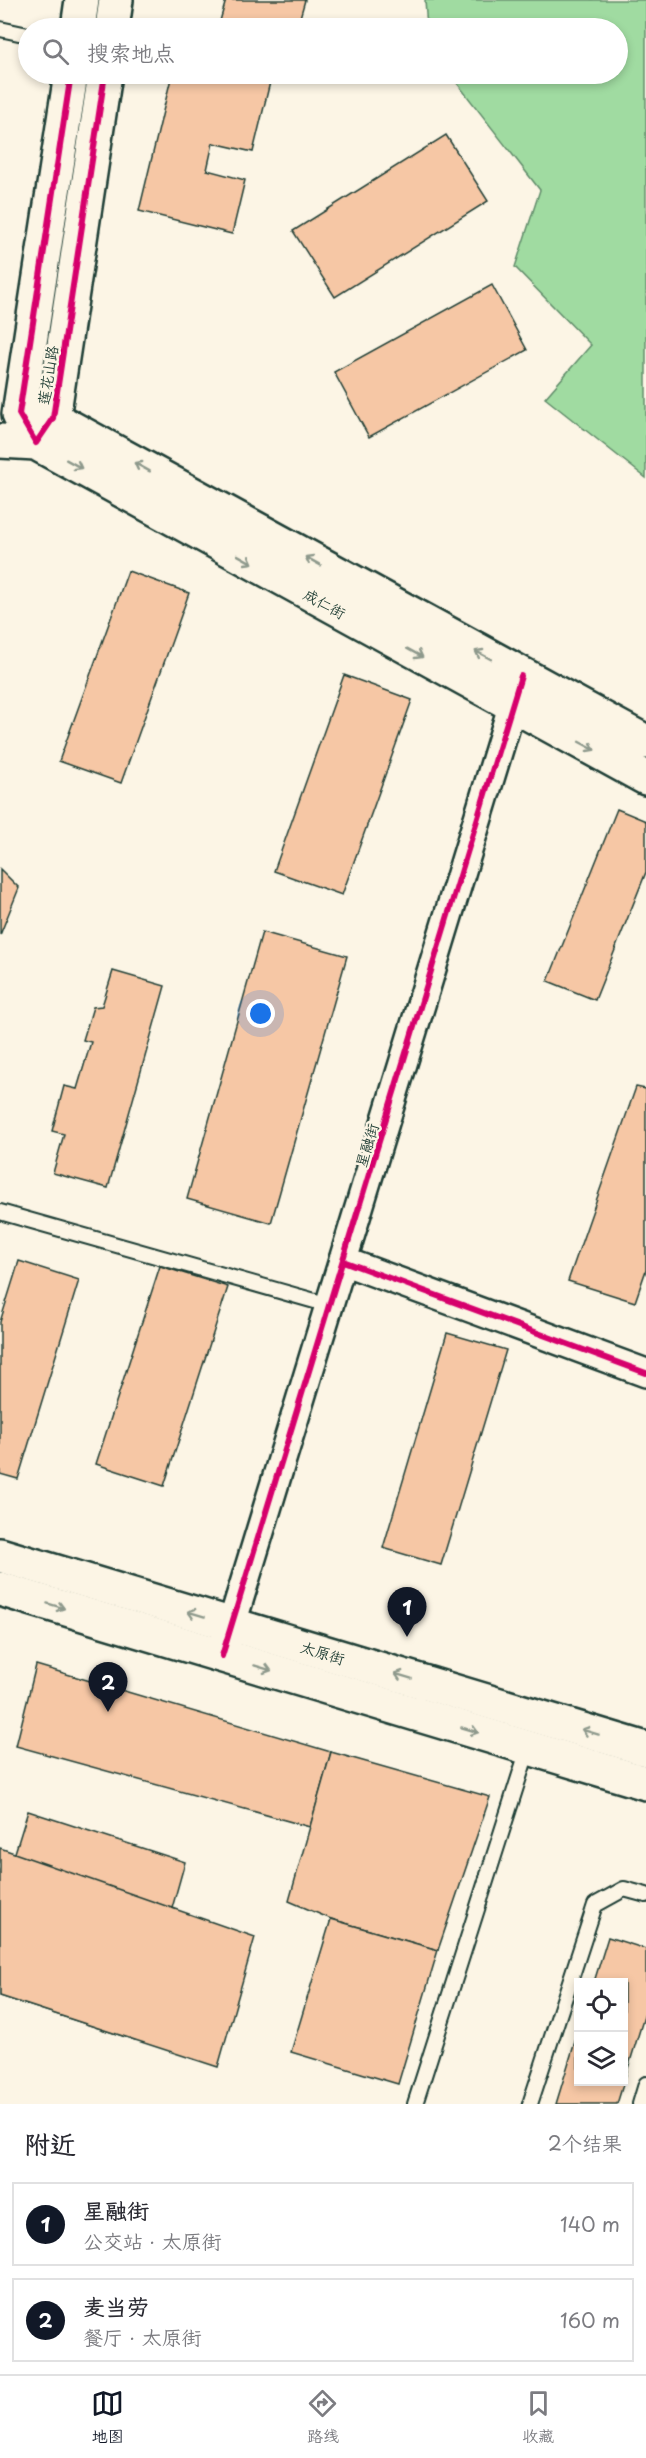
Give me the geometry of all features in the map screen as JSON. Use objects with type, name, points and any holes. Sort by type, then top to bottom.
[{"type":"street","points":[[79,18],[82,0]]},
{"type":"street","points":[[113,18],[116,0]]},
{"type":"street","name":"莲花山路","points":[[69,84],[10,413],[45,431],[103,84]]},
{"type":"street","name":"成仁街","points":[[0,441],[45,431],[517,691],[646,778]]},
{"type":"street","name":"成仁街","points":[[517,691],[646,742]]},
{"type":"street","name":"星融街","points":[[222,1656],[517,691]]},
{"type":"street","points":[[343,1261],[646,1373]]},
{"type":"street","name":"太原街","points":[[0,1555],[232,1625],[533,1732],[646,1783]]},
{"type":"street","name":"太原街","points":[[0,1589],[222,1656],[533,1732],[646,1749]]},
{"type":"lane","points":[[0,29],[18,33]]},
{"type":"lane","points":[[0,1212],[329,1305]]},
{"type":"lane","points":[[415,2104],[533,1732]]},
{"type":"lane","points":[[530,2104],[595,1905],[624,1889],[646,1895]]},
{"type":"lane","points":[[640,2104],[646,2084]]},
{"type":"green space","points":[[425,0],[646,0],[646,478],[545,398],[591,345],[515,267],[540,190],[458,84],[628,84],[628,18],[426,18]]},
{"type":"building","points":[[226,0],[305,0],[300,18],[221,18]]},
{"type":"building","points":[[170,84],[270,84],[253,152],[213,143],[207,170],[245,180],[232,234],[139,211]]},
{"type":"building","points":[[446,135],[488,201],[335,297],[293,231]]},
{"type":"building","points":[[492,285],[527,350],[369,437],[334,372]]},
{"type":"building","points":[[128,571],[189,593],[121,783],[59,761]]},
{"type":"building","points":[[344,675],[412,700],[342,895],[274,871]]},
{"type":"building","points":[[617,809],[646,821],[646,872],[595,1000],[548,981]]},
{"type":"building","points":[[0,869],[19,888],[0,935]]},
{"type":"building","points":[[262,932],[347,956],[271,1223],[187,1199]]},
{"type":"building","points":[[113,971],[165,986],[108,1188],[53,1173],[64,1134],[52,1131],[64,1086],[77,1089],[91,1042],[83,1040],[93,1007],[102,1006]]},
{"type":"building","points":[[636,1087],[646,1089],[646,1270],[635,1302],[568,1281]]},
{"type":"building","points":[[19,1261],[79,1280],[18,1479],[0,1474],[0,1322]]},
{"type":"building","points":[[160,1266],[228,1287],[164,1486],[96,1464]]},
{"type":"building","points":[[447,1333],[506,1350],[441,1565],[383,1548]]},
{"type":"building","points":[[36,1665],[331,1752],[310,1827],[16,1746]]},
{"type":"building","points":[[331,1752],[490,1797],[438,1950],[331,1919],[289,1901]]},
{"type":"building","points":[[28,1811],[185,1862],[135,2040],[0,1996],[0,1901]]},
{"type":"building","points":[[0,1848],[255,1937],[218,2067],[0,1996]]},
{"type":"building","points":[[331,1919],[438,1950],[398,2084],[291,2052]]},
{"type":"building","points":[[608,1937],[646,1949],[646,2010],[628,2068],[628,1978],[595,1978]]},
{"type":"building","points":[[574,2045],[574,2086],[623,2086],[617,2104],[556,2104]]},
{"type":"cycle path","points":[[69,84],[19,414],[36,443],[53,418],[103,84]]},
{"type":"cycle path","points":[[222,1656],[521,676]]},
{"type":"cycle path","points":[[343,1261],[646,1373]]},
{"type":"place","name":"星融街","points":[[407,1637]]},
{"type":"place","name":"麦当劳","points":[[108,1712]]}]
